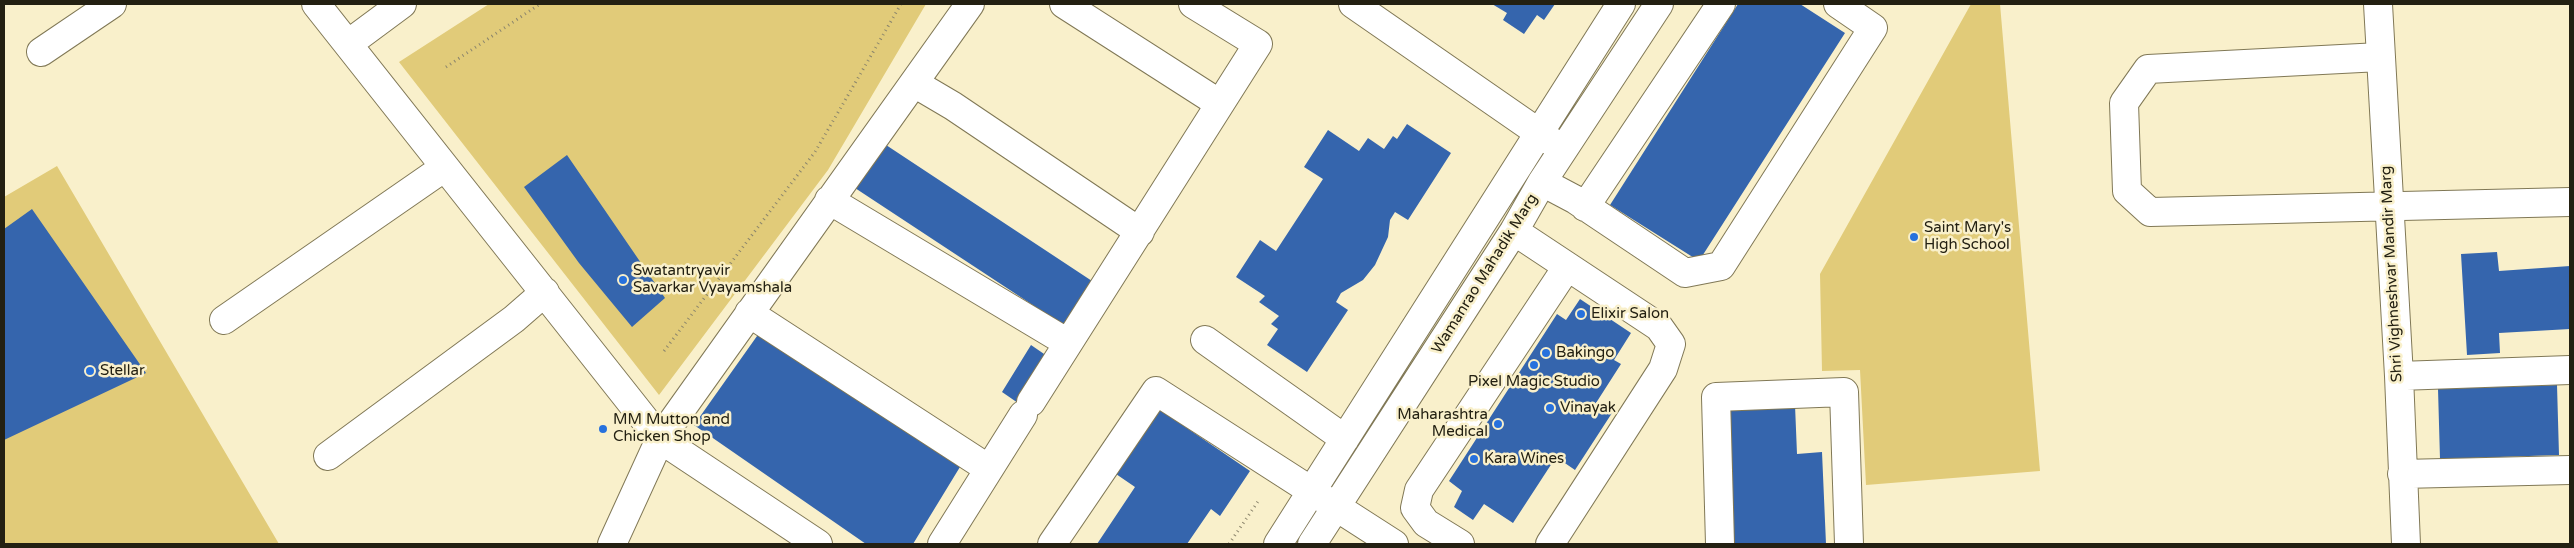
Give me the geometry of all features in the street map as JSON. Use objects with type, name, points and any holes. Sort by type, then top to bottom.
[{"type":"street","points":[[41,52],[112,4]]},
{"type":"street","points":[[316,4],[660,438],[818,544]]},
{"type":"street","points":[[348,44],[402,4]]},
{"type":"street","points":[[612,544],[660,438],[970,4]]},
{"type":"street","points":[[1064,4],[1220,104]]},
{"type":"street","points":[[942,544],[1258,44],[1193,4]]},
{"type":"street","points":[[1353,4],[1564,151]]},
{"type":"street","name":"Wamanrao Mahadik Marg","points":[[1278,544],[1621,4]]},
{"type":"street","name":"Wamanrao Mahadik Marg","points":[[1312,544],[1514,231],[1542,182],[1659,4]]},
{"type":"street","points":[[1585,207],[1721,4]]},
{"type":"street","points":[[1542,182],[1576,200],[1686,273],[1721,266],[1873,28],[1838,4]]},
{"type":"street","name":"Shri Vighneshvar Mandir Marg","points":[[2378,4],[2388,208],[2399,376],[2406,544]]},
{"type":"street","points":[[2380,58],[2148,69],[2124,103],[2127,191],[2150,212],[2388,208],[2570,202]]},
{"type":"street","points":[[914,83],[954,106],[1140,232]]},
{"type":"street","points":[[224,320],[445,167]]},
{"type":"street","points":[[829,200],[1068,343]]},
{"type":"street","points":[[1514,231],[1659,327],[1671,344],[1663,369],[1550,544]]},
{"type":"street","points":[[1460,544],[1426,523],[1415,508],[1419,490],[1567,267]]},
{"type":"street","points":[[328,456],[514,319],[544,292]]},
{"type":"street","points":[[749,313],[989,469]]},
{"type":"street","points":[[1205,340],[1345,439]]},
{"type":"street","points":[[2399,376],[2570,370]]},
{"type":"street","points":[[1052,544],[1156,391],[1394,544]]},
{"type":"street","points":[[1720,544],[1716,396],[1844,392],[1849,544]]},
{"type":"street","points":[[2402,474],[2570,470]]},
{"type":"path","points":[[446,67],[540,4]]},
{"type":"path","points":[[664,351],[815,152],[901,4]]},
{"type":"path","points":[[1229,544],[1261,498]]},
{"type":"shaded area","points":[[489,4],[926,4],[828,170],[659,395],[399,62]]},
{"type":"shaded area","points":[[1971,4],[2000,4],[2040,471],[1866,485],[1860,370],[1822,371],[1820,274]]},
{"type":"shaded area","name":"Stellar","points":[[57,166],[279,544],[4,544],[4,197]]},
{"type":"building","points":[[1492,4],[1555,4],[1544,20],[1537,15],[1524,34],[1503,20],[1507,13]]},
{"type":"building","points":[[1738,4],[1800,4],[1845,33],[1699,261],[1610,205]]},
{"type":"building","points":[[1407,124],[1451,153],[1408,220],[1395,212],[1390,220],[1388,237],[1375,265],[1363,280],[1341,293],[1336,302],[1348,310],[1307,372],[1267,345],[1278,329],[1271,324],[1279,316],[1259,302],[1265,296],[1236,277],[1260,240],[1276,251],[1323,179],[1304,167],[1328,130],[1359,151],[1368,138],[1384,149],[1393,136],[1397,139]]},
{"type":"building","points":[[883,143],[1092,281],[1063,325],[855,188]]},
{"type":"building","points":[[567,155],[665,298],[632,327],[579,263],[524,187]]},
{"type":"building","points":[[32,209],[146,373],[4,440],[4,229]]},
{"type":"building","points":[[2497,252],[2499,271],[2570,266],[2570,329],[2499,333],[2500,353],[2467,355],[2461,254]]},
{"type":"building","name":"Vinayak","points":[[1580,299],[1631,333],[1614,360],[1621,364],[1596,403],[1612,413],[1575,470],[1556,457],[1513,523],[1484,504],[1473,520],[1454,507],[1462,491],[1449,481],[1557,314],[1566,320]]},
{"type":"building","points":[[762,329],[963,462],[913,544],[866,544],[694,425]]},
{"type":"building","points":[[1031,345],[1047,356],[1018,403],[1002,392]]},
{"type":"building","points":[[2557,385],[2559,455],[2440,459],[2438,389]]},
{"type":"building","points":[[1795,405],[1797,454],[1822,452],[1826,544],[1734,544],[1728,408]]},
{"type":"building","points":[[1159,409],[1250,471],[1220,516],[1211,509],[1187,544],[1097,544],[1135,487],[1116,474]]},
{"type":"place","name":"Saint Mary's High School","points":[[1914,237]]},
{"type":"place","name":"Swatantryavir Savarkar Vyayamshala","points":[[623,280]]},
{"type":"place","name":"Elixir Salon","points":[[1581,314]]},
{"type":"place","name":"Bakingo","points":[[1546,353]]},
{"type":"place","name":"Pixel Magic Studio","points":[[1534,365]]},
{"type":"place","name":"Stellar","points":[[90,371]]},
{"type":"place","name":"Vinayak","points":[[1550,408]]},
{"type":"place","name":"Maharashtra Medical","points":[[1498,424]]},
{"type":"place","name":"MM Mutton and Chicken Shop","points":[[603,429]]},
{"type":"place","name":"Kara Wines","points":[[1474,459]]}]
